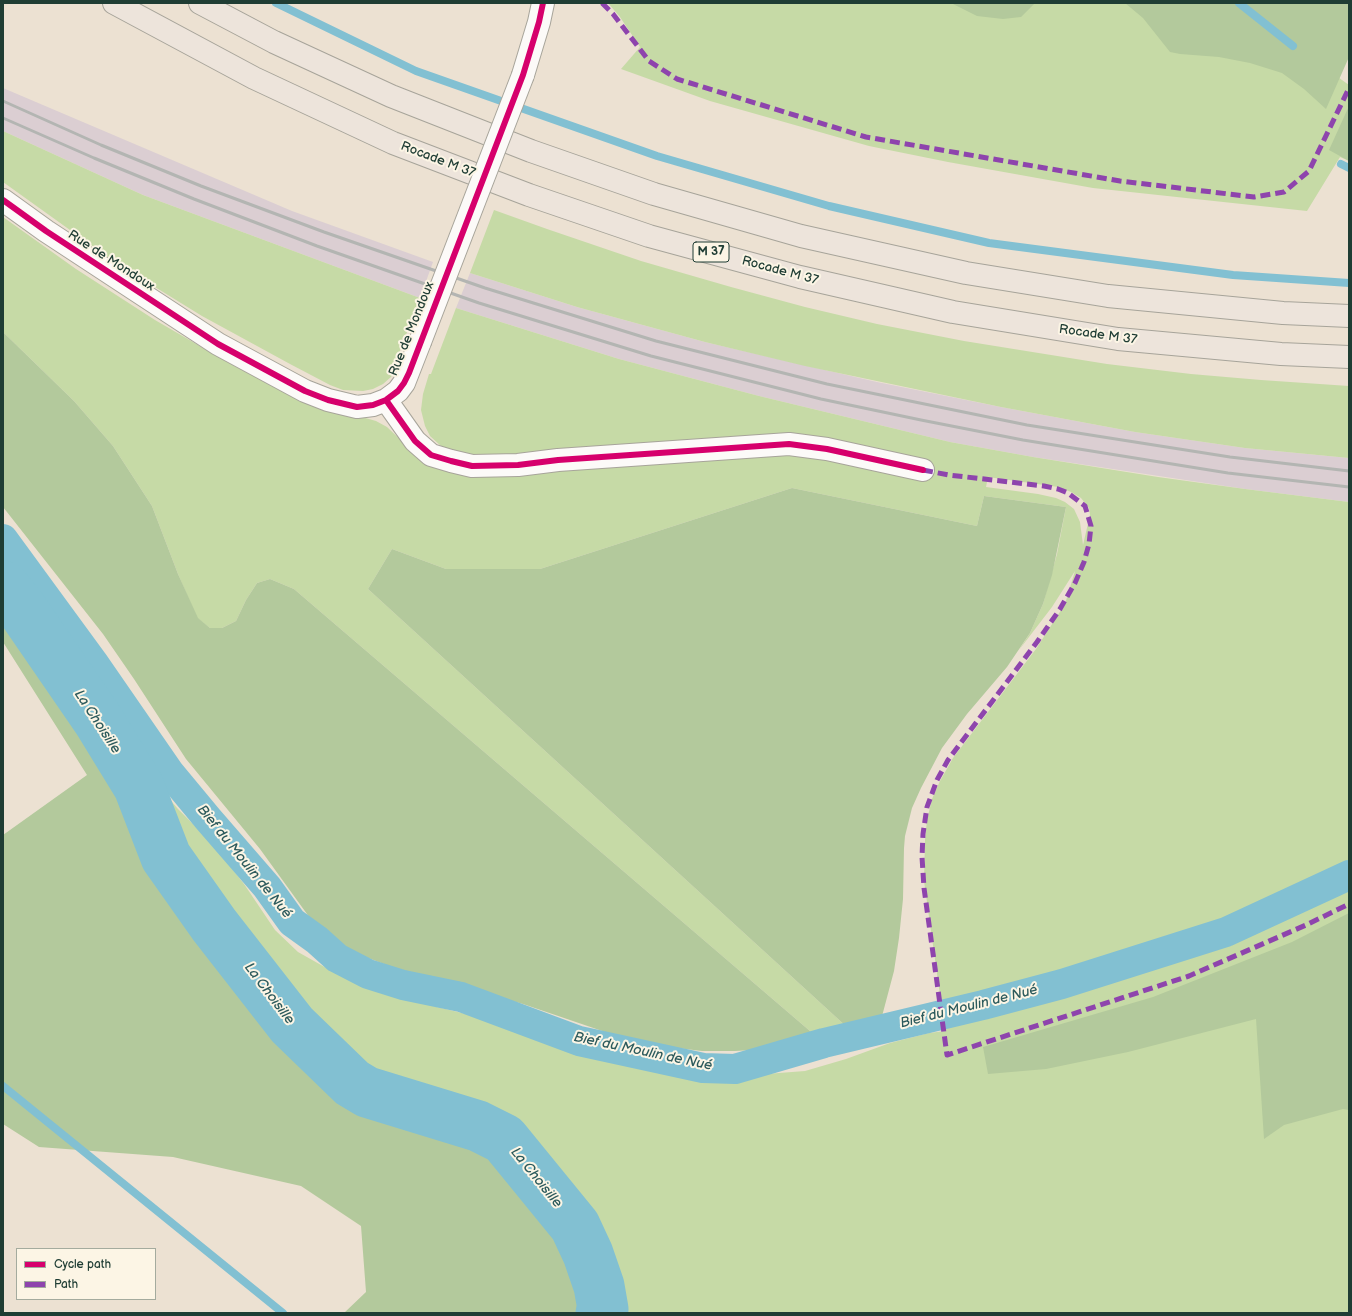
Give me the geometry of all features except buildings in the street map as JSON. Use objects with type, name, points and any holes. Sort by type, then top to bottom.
[{"type":"highway","name":"Rocade M 37","points":[[114,3],[254,78],[393,143],[529,195],[649,236],[800,276],[953,312],[1124,339],[1281,354],[1349,357]]},
{"type":"highway","points":[[200,3],[274,42],[391,96],[524,148],[654,194],[801,236],[966,273],[1108,296],[1283,313],[1349,316]]},
{"type":"street","name":"Rue de Mondoux","points":[[3,200],[46,231],[218,344],[305,390],[328,400],[357,407],[373,405],[386,400],[398,391],[404,383],[523,76],[543,3]]},
{"type":"street","points":[[386,400],[415,441],[431,455],[472,466],[518,465],[558,460],[789,444],[827,449],[923,470]]},
{"type":"shaded area","points":[[3,88],[292,211],[433,262],[420,298],[143,195],[3,131]]},
{"type":"shaded area","points":[[470,273],[577,307],[705,342],[877,382],[1135,432],[1245,448],[1349,458],[1349,502],[1245,489],[1033,457],[950,442],[759,396],[619,359],[456,308]]},
{"type":"green space","points":[[608,3],[1246,3],[1349,85],[1349,161],[1340,157],[1307,211],[1093,188],[869,146],[710,101],[621,69],[640,47],[620,17]]},
{"type":"green space","points":[[951,3],[1035,3],[1021,17],[1003,19],[977,16]]},
{"type":"green space","points":[[1125,3],[1349,3],[1349,57],[1326,109],[1304,89],[1282,73],[1250,63],[1219,57],[1170,52],[1143,18]]},
{"type":"green space","points":[[1349,106],[1349,161],[1329,150]]},
{"type":"green space","points":[[3,131],[143,195],[420,298],[396,361],[398,362],[391,377],[383,384],[373,389],[363,391],[343,390],[330,385],[202,316],[116,263],[3,182]]},
{"type":"green space","points":[[494,210],[641,261],[805,307],[877,324],[964,341],[1107,364],[1191,374],[1349,386],[1349,458],[1245,448],[1135,432],[1001,407],[805,366],[705,342],[577,307],[470,273]]},
{"type":"green space","points":[[3,217],[76,269],[155,320],[236,367],[330,411],[376,421],[387,427],[411,450],[423,458],[469,473],[523,473],[755,452],[803,454],[833,459],[903,475],[907,461],[837,446],[770,438],[695,442],[614,451],[493,461],[460,457],[454,452],[442,447],[430,436],[425,426],[421,410],[423,394],[429,374],[431,374],[456,308],[619,359],[759,396],[950,442],[1158,477],[1349,502],[1349,1313],[608,1313],[606,1284],[598,1260],[585,1233],[519,1146],[494,1123],[380,1091],[355,1075],[307,1027],[210,909],[181,870],[144,789],[127,756],[92,698],[42,623],[16,589],[3,575],[3,562],[46,614],[83,666],[106,701],[139,761],[178,809],[212,843],[244,884],[275,930],[298,952],[337,974],[370,988],[437,1007],[512,1025],[565,1046],[626,1063],[681,1074],[707,1077],[740,1076],[805,1071],[846,1059],[890,1043],[929,1033],[945,1031],[924,881],[927,820],[932,799],[953,758],[1036,649],[1065,604],[1075,571],[1052,607],[1019,650],[1030,633],[1043,604],[1057,554],[1066,507],[984,496],[977,526],[792,488],[540,569],[446,569],[392,549],[368,589],[849,1029],[817,1037],[294,589],[270,579],[257,583],[246,600],[236,621],[222,628],[210,628],[197,618],[178,574],[152,506],[113,446],[74,401],[3,332]],"holes":[[[988,477],[1058,487],[1081,498],[1089,508],[1090,515],[1083,545],[1080,522],[1074,509],[1065,502],[1056,498],[1038,494],[986,487]]]},
{"type":"green space","points":[[3,332],[74,401],[113,446],[152,506],[178,574],[198,618],[210,628],[222,628],[236,621],[246,600],[257,583],[270,579],[294,589],[817,1037],[752,1050],[735,1051],[702,1051],[661,1046],[614,1035],[523,1004],[397,969],[350,951],[320,932],[260,849],[186,759],[103,634],[3,507]]},
{"type":"green space","points":[[792,488],[977,526],[984,496],[1066,507],[1052,575],[1043,604],[1030,633],[1007,667],[967,714],[942,748],[912,808],[905,836],[903,899],[899,938],[894,971],[881,1020],[849,1029],[368,589],[392,549],[446,569],[540,569]]},
{"type":"green space","points":[[3,611],[94,742],[195,933],[352,1083],[367,1092],[478,1126],[504,1139],[575,1226],[588,1254],[599,1286],[603,1309],[601,1313],[344,1313],[366,1292],[361,1226],[301,1186],[173,1157],[39,1147],[3,1124],[3,835],[87,775],[3,642]]},
{"type":"green space","points":[[1349,913],[1349,1110],[1343,1109],[1284,1125],[1264,1139],[1256,1019],[1128,1052],[1046,1069],[988,1074],[983,1047],[1153,997],[1292,942]]},
{"type":"waterway","points":[[276,3],[416,71],[657,156],[829,206],[989,243],[1233,275],[1349,283]]},
{"type":"waterway","points":[[1239,3],[1293,46]]},
{"type":"waterway","points":[[1341,164],[1349,168]]},
{"type":"waterway","name":"Bief du Moulin de Nué","points":[[3,539],[93,662],[169,772],[267,887],[292,922],[317,940],[337,958],[368,974],[403,985],[461,997],[579,1041],[703,1068],[735,1069],[824,1043],[983,1005],[1062,984],[1226,932],[1349,875]]},
{"type":"waterway","name":"La Choisille","points":[[3,586],[19,605],[98,720],[139,787],[166,857],[214,925],[292,1025],[352,1083],[367,1092],[478,1126],[504,1139],[575,1226],[588,1254],[599,1286],[603,1309],[601,1313]]},
{"type":"waterway","points":[[3,1086],[283,1313]]},
{"type":"railway","points":[[3,101],[101,145],[201,186],[324,232],[485,288],[656,341],[827,384],[1027,425],[1230,457],[1349,471]]},
{"type":"railway","points":[[3,118],[94,158],[194,199],[317,246],[479,303],[651,356],[821,399],[1023,440],[1228,473],[1349,487]]},
{"type":"marked path","points":[[602,3],[613,14],[649,61],[677,79],[866,137],[1120,181],[1254,197],[1284,192],[1309,171],[1349,88]]},
{"type":"marked path","points":[[923,470],[949,475],[1058,489],[1068,493],[1085,506],[1091,526],[1089,544],[1084,562],[1075,583],[1060,609],[948,760],[937,780],[927,807],[923,834],[922,857],[924,888],[947,1055],[1189,976],[1306,925],[1349,904]]},
{"type":"cycle path","points":[[3,200],[46,231],[218,344],[305,391],[328,400],[357,407],[373,405],[386,400],[398,391],[409,373],[523,75],[539,22],[543,3]]},
{"type":"cycle path","points":[[386,400],[415,441],[431,455],[472,466],[518,465],[558,460],[789,444],[827,449],[923,470]]}]
